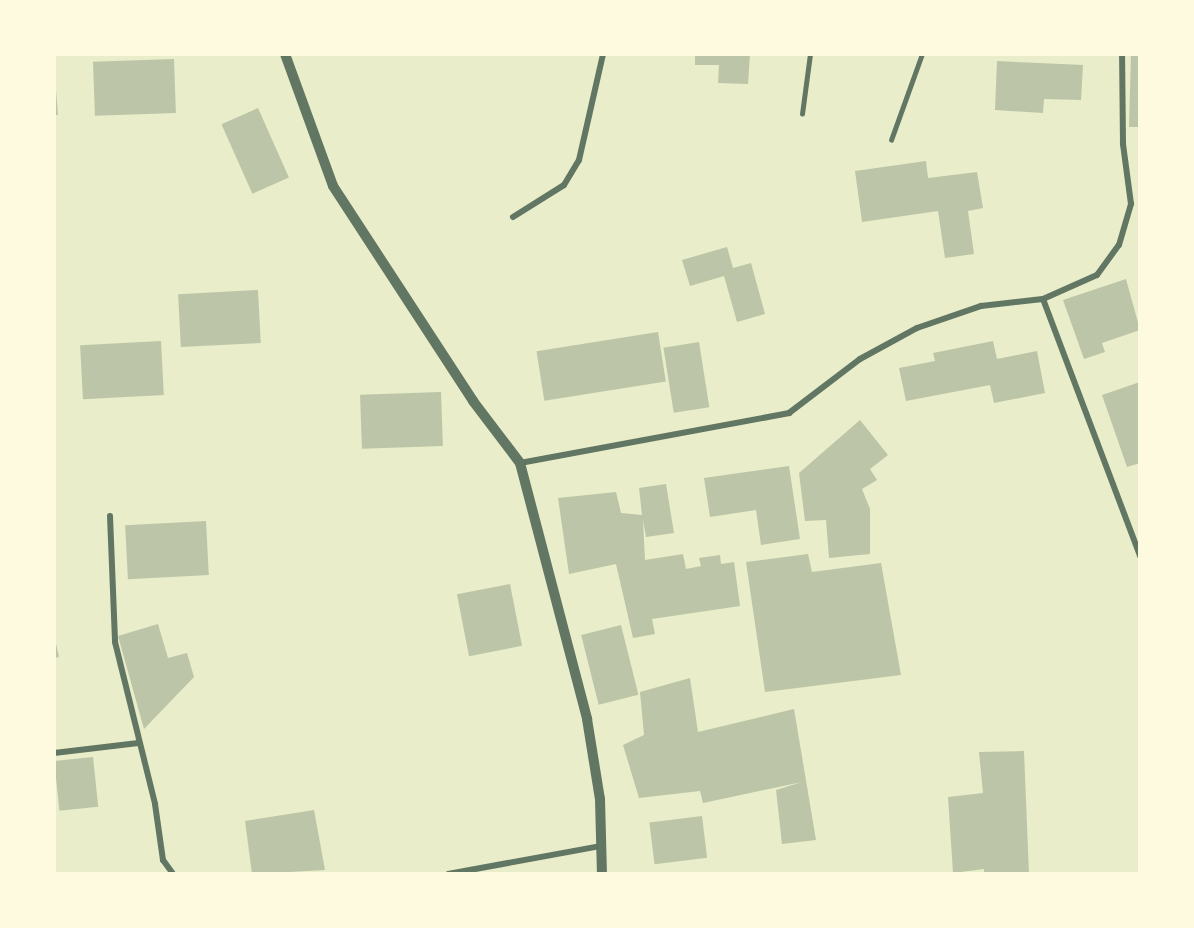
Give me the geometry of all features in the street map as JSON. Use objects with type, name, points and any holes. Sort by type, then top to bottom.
[{"type":"street","points":[[285,54],[333,186],[473,401],[520,463],[587,719],[600,799],[602,874]]},
{"type":"street","points":[[513,217],[564,185],[579,160],[603,54]]},
{"type":"street","points":[[520,463],[789,413],[860,359],[917,328],[981,306],[1043,299],[1097,275],[1119,245],[1131,204],[1123,144],[1122,54]]},
{"type":"street","points":[[1043,299],[1140,556]]},
{"type":"street","points":[[110,516],[115,642],[138,743],[155,804],[163,860],[173,874]]},
{"type":"street","points":[[54,753],[138,743]]},
{"type":"street","points":[[448,874],[602,846]]},
{"type":"lane","points":[[802,114],[810,54]]},
{"type":"lane","points":[[891,140],[922,54]]},
{"type":"building","points":[[695,54],[750,54],[748,84],[718,83],[719,65],[695,65]]},
{"type":"building","points":[[1131,54],[1140,54],[1140,127],[1129,127]]},
{"type":"building","points":[[174,59],[176,113],[95,116],[93,62]]},
{"type":"building","points":[[997,61],[1083,65],[1081,100],[1044,99],[1043,113],[995,110]]},
{"type":"building","points":[[54,64],[58,115],[54,115]]},
{"type":"building","points":[[258,108],[289,177],[252,194],[221,124]]},
{"type":"building","points":[[926,161],[928,178],[977,172],[983,208],[968,211],[974,254],[945,258],[938,211],[862,222],[855,171]]},
{"type":"building","points":[[727,247],[733,268],[751,263],[765,314],[737,322],[724,276],[690,286],[682,260]]},
{"type":"building","points":[[1126,279],[1140,330],[1102,343],[1105,352],[1084,359],[1063,300]]},
{"type":"building","points":[[258,290],[261,343],[181,347],[178,294]]},
{"type":"building","points":[[658,332],[666,381],[544,401],[537,351]]},
{"type":"building","points":[[161,341],[164,395],[83,399],[80,345]]},
{"type":"building","points":[[993,341],[997,359],[1037,351],[1045,393],[994,403],[990,385],[906,401],[899,368],[935,361],[933,353]]},
{"type":"building","points":[[699,342],[709,407],[674,413],[663,348]]},
{"type":"building","points":[[1140,382],[1140,463],[1127,467],[1102,395]]},
{"type":"building","points":[[441,392],[443,446],[362,449],[360,395]]},
{"type":"building","points":[[860,420],[888,455],[870,469],[877,480],[862,489],[870,509],[870,554],[829,558],[826,520],[805,521],[799,473]]},
{"type":"building","points":[[789,466],[800,539],[761,545],[756,510],[710,517],[704,478]]},
{"type":"building","points":[[666,484],[674,533],[646,537],[643,520],[645,560],[683,554],[686,569],[701,566],[699,558],[720,555],[721,564],[734,562],[740,606],[652,619],[655,634],[633,638],[616,564],[569,574],[558,498],[616,492],[621,513],[642,515],[639,488]]},
{"type":"building","points":[[206,521],[209,575],[128,579],[125,525]]},
{"type":"building","points":[[808,554],[812,572],[881,563],[901,675],[765,692],[746,562]]},
{"type":"building","points":[[510,584],[522,646],[469,656],[457,594]]},
{"type":"building","points":[[158,624],[168,658],[187,653],[194,677],[144,729],[118,636]]},
{"type":"building","points":[[621,625],[638,695],[599,705],[581,635]]},
{"type":"building","points":[[54,635],[59,657],[54,658]]},
{"type":"building","points":[[690,678],[698,732],[794,709],[816,840],[782,844],[776,790],[802,782],[703,803],[700,791],[639,798],[623,745],[644,735],[640,692]]},
{"type":"building","points":[[1024,751],[1029,874],[984,874],[984,869],[953,873],[948,797],[983,793],[979,752]]},
{"type":"building","points":[[93,757],[98,807],[59,811],[54,761]]},
{"type":"building","points":[[314,810],[325,870],[252,874],[245,821]]},
{"type":"building","points":[[702,816],[707,858],[655,864],[649,822]]}]
